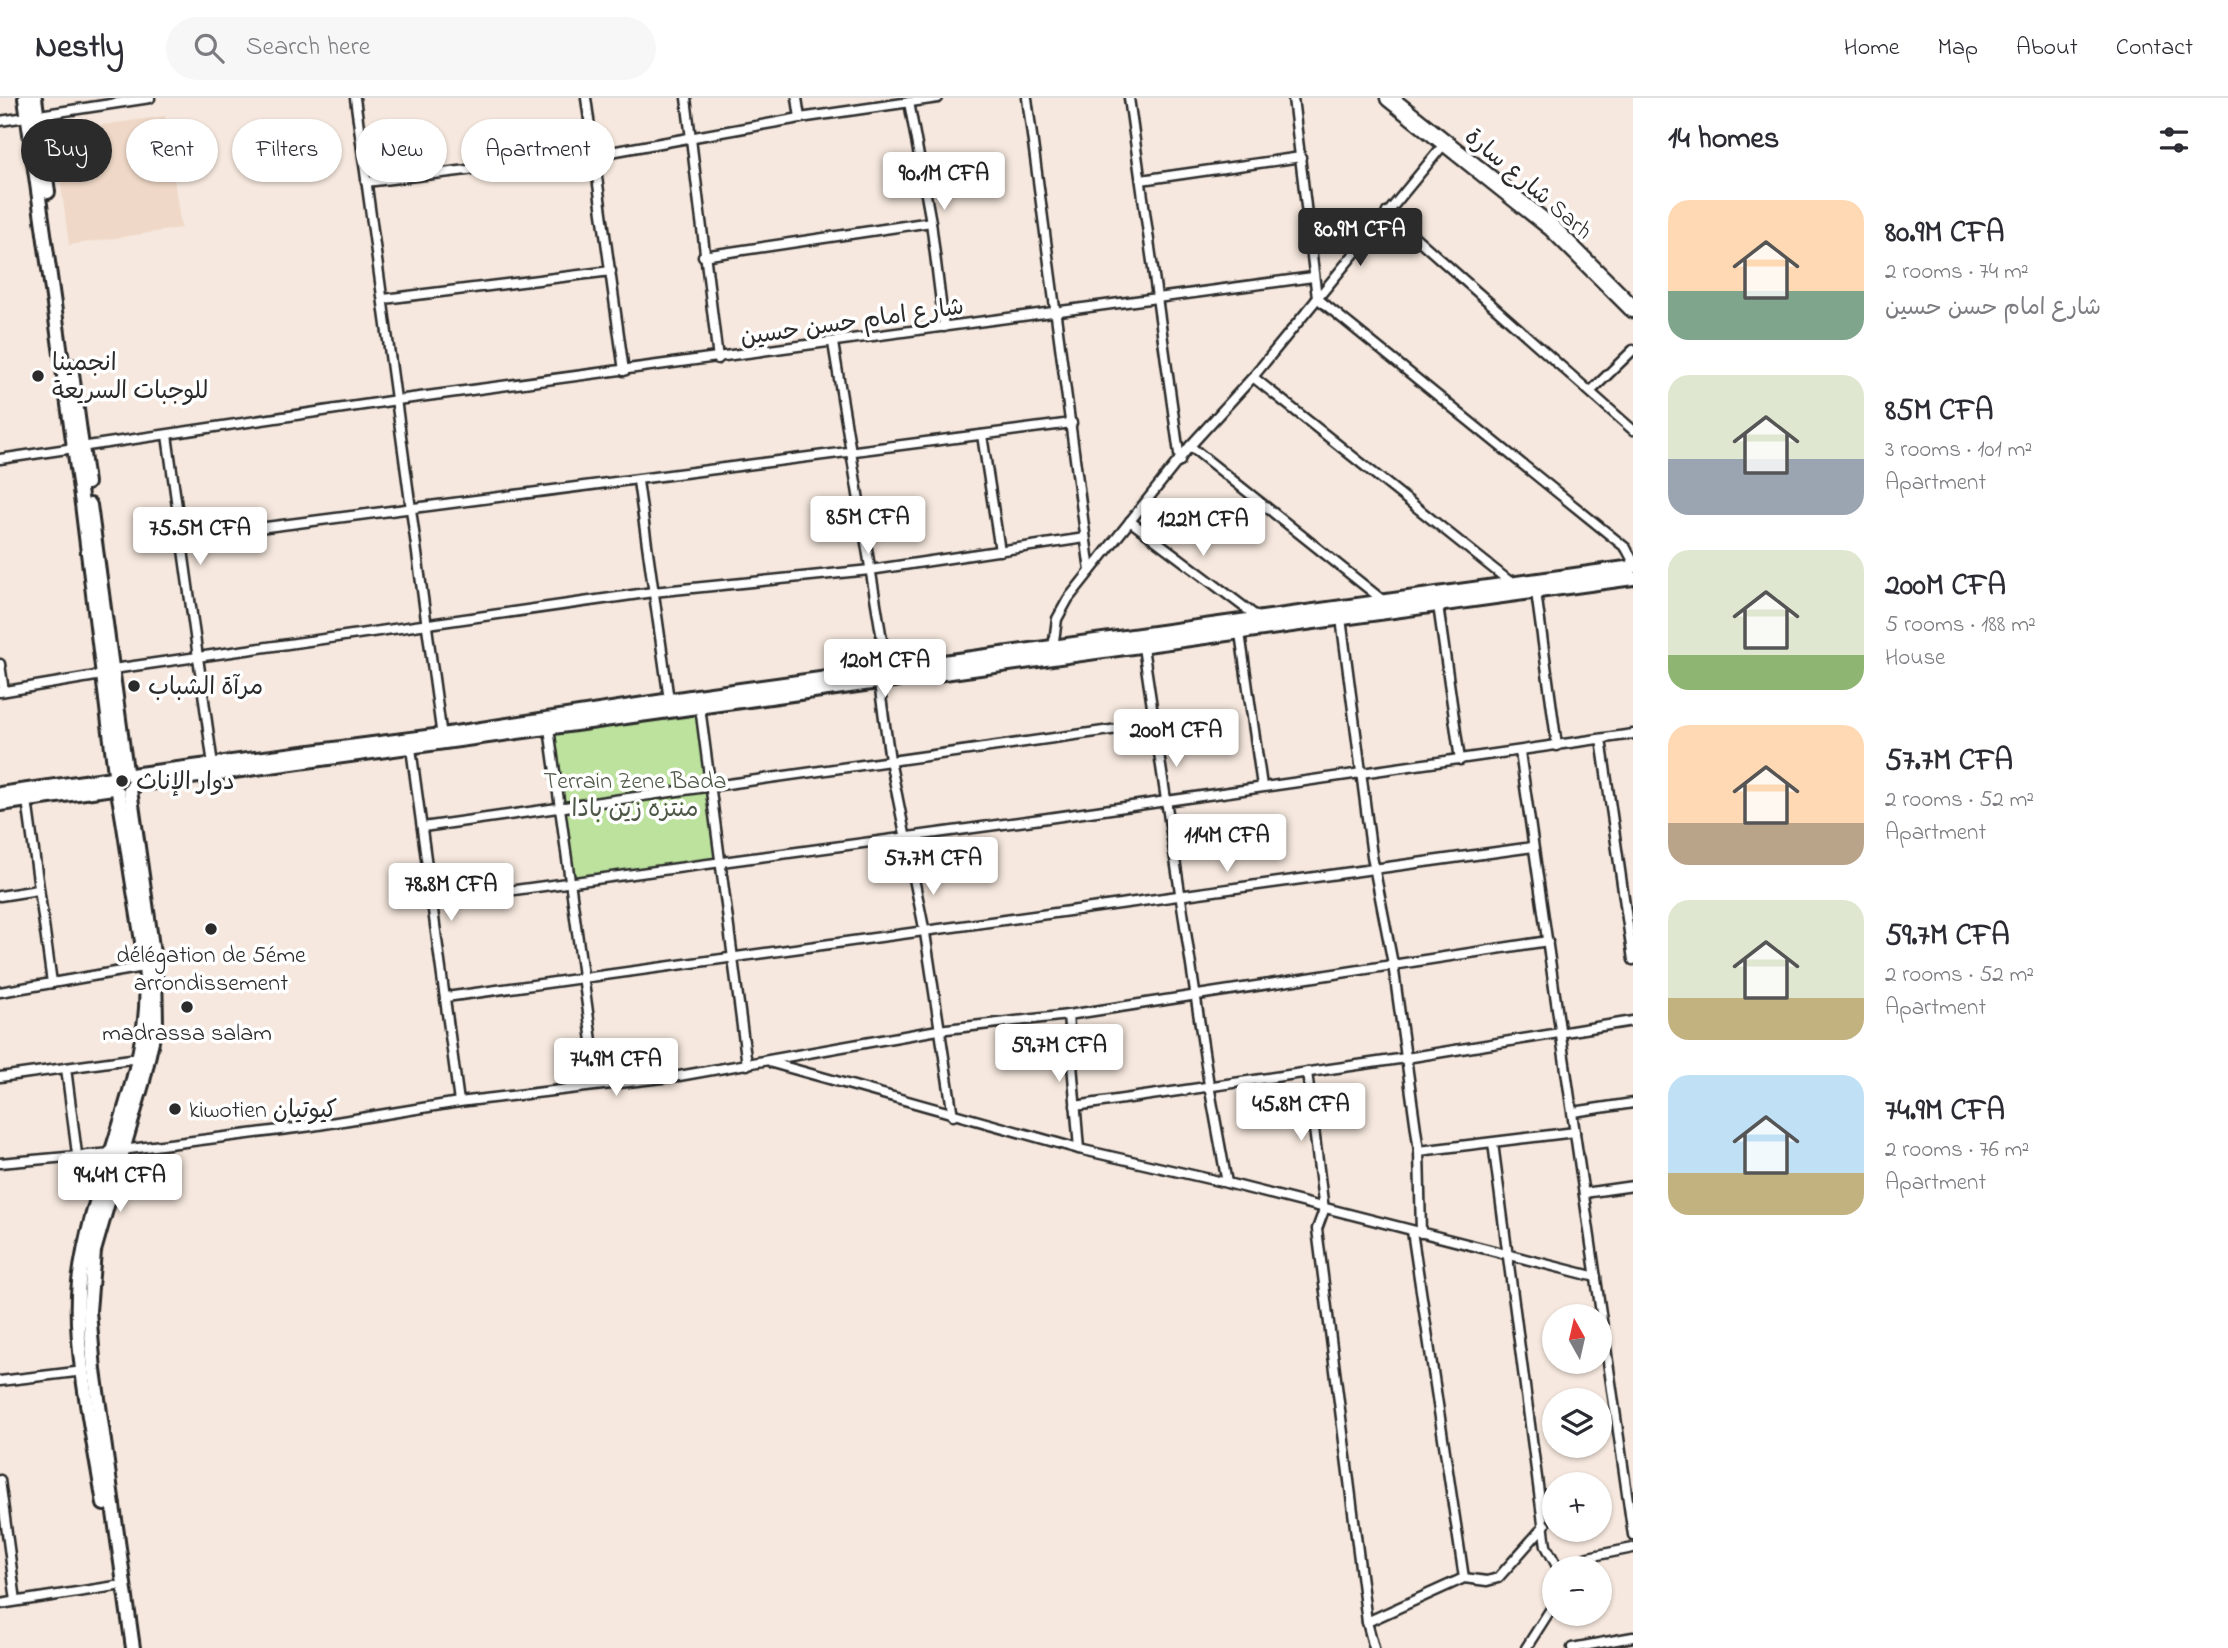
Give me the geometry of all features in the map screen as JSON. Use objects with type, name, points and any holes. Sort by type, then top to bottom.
[{"type":"highway","name":"شارع سارة Sarh","points":[[1389,98],[1552,228],[1633,309]]},
{"type":"highway","name":"شارع سارة Sarh","points":[[1406,98],[1559,224],[1633,300]]},
{"type":"street","points":[[25,98],[32,116],[78,447],[144,967],[146,1015],[116,1152]]},
{"type":"street","points":[[32,116],[35,98]]},
{"type":"street","points":[[0,121],[150,98]]},
{"type":"street","points":[[355,98],[358,119]]},
{"type":"street","points":[[586,98],[589,119]]},
{"type":"street","points":[[685,98],[718,359]]},
{"type":"street","points":[[797,98],[800,118]]},
{"type":"street","points":[[615,151],[800,118],[938,98]]},
{"type":"street","points":[[1027,98],[1090,571]]},
{"type":"street","points":[[1129,98],[1180,461]]},
{"type":"street","points":[[1293,98],[1317,298],[1626,548],[1633,561]]},
{"type":"street","points":[[909,102],[931,222],[944,327]]},
{"type":"street","points":[[1054,654],[1056,619],[1090,571],[1191,446],[1253,377],[1446,142]]},
{"type":"street","points":[[1141,180],[1301,157]]},
{"type":"street","points":[[366,182],[442,739]]},
{"type":"street","points":[[598,182],[624,371]]},
{"type":"street","points":[[1387,212],[1592,390],[1633,430]]},
{"type":"street","points":[[703,256],[931,222]]},
{"type":"street","points":[[384,299],[611,271]]},
{"type":"street","name":"شارع امام حسن حسين","points":[[0,459],[397,400],[1313,277]]},
{"type":"street","points":[[833,343],[849,453],[887,670]]},
{"type":"street","points":[[1592,390],[1633,351]]},
{"type":"street","points":[[1253,377],[1515,586]]},
{"type":"street","points":[[181,538],[1072,423]]},
{"type":"street","points":[[167,435],[213,765]]},
{"type":"street","points":[[982,435],[1000,551]]},
{"type":"street","points":[[1191,446],[1385,602]]},
{"type":"street","points":[[638,481],[669,700]]},
{"type":"street","points":[[1130,521],[1260,619]]},
{"type":"street","points":[[0,664],[2,692],[198,657],[653,592],[870,570],[1085,538]]},
{"type":"street","points":[[0,804],[213,765],[549,728],[878,683],[1260,619],[1515,586],[1633,567]]},
{"type":"street","points":[[0,794],[411,748],[442,739],[669,700],[887,670],[1143,647],[1633,578]]},
{"type":"street","points":[[1536,593],[1558,746]]},
{"type":"street","points":[[1438,605],[1460,760]]},
{"type":"street","points":[[1341,618],[1374,868],[1393,964],[1419,1152],[1416,1232],[1464,1578]]},
{"type":"street","points":[[1240,633],[1262,786]]},
{"type":"street","points":[[1143,647],[1209,1085],[1227,1183]]},
{"type":"street","points":[[878,683],[890,760],[925,933],[953,1116]]},
{"type":"street","points":[[700,707],[747,1065]]},
{"type":"street","points":[[423,827],[1153,724]]},
{"type":"street","points":[[549,728],[598,1085]]},
{"type":"street","points":[[433,901],[722,860],[906,838],[1633,734]]},
{"type":"street","points":[[1601,739],[1633,960]]},
{"type":"street","points":[[411,748],[459,1102]]},
{"type":"street","points":[[1520,752],[1633,1535]]},
{"type":"street","points":[[122,782],[157,1003],[149,1056],[95,1204],[79,1282],[79,1319],[133,1648]]},
{"type":"street","points":[[27,800],[52,983]]},
{"type":"street","points":[[446,997],[1533,847]]},
{"type":"street","points":[[0,896],[38,890]]},
{"type":"street","points":[[0,1163],[116,1152],[312,1126],[459,1102],[770,1062],[938,1030],[1068,1015],[1548,941]]},
{"type":"street","points":[[0,992],[144,967]]},
{"type":"street","points":[[1068,1015],[1079,1149]]},
{"type":"street","points":[[1075,1106],[1406,1058],[1633,1021]]},
{"type":"street","points":[[0,1077],[138,1058]]},
{"type":"street","points":[[770,1062],[953,1116],[1079,1149],[1227,1183],[1324,1210],[1596,1276]]},
{"type":"street","points":[[66,1068],[77,1154]]},
{"type":"street","points":[[1307,1072],[1324,1210],[1317,1229],[1367,1622],[1374,1648]]},
{"type":"street","points":[[1573,1112],[1633,1103]]},
{"type":"street","points":[[1419,1152],[1575,1132]]},
{"type":"street","points":[[1493,1143],[1542,1502]]},
{"type":"street","points":[[1584,1193],[1633,1186]]},
{"type":"street","points":[[0,1381],[89,1371]]},
{"type":"street","points":[[89,1371],[124,1648]]},
{"type":"street","points":[[0,1480],[16,1601]]},
{"type":"street","points":[[1367,1622],[1464,1578],[1487,1581],[1498,1578],[1542,1528]]},
{"type":"street","points":[[1593,1556],[1633,1548]]},
{"type":"street","points":[[0,1604],[116,1586]]},
{"type":"street","points":[[1526,1648],[1542,1623]]},
{"type":"street","points":[[1572,1648],[1633,1637]]},
{"type":"shaded area","points":[[165,116],[165,119],[144,119]]},
{"type":"shaded area","points":[[126,122],[126,182],[174,182],[181,228],[69,245],[61,182],[112,182],[112,124]]},
{"type":"green space","name":"Terrain Zene Bada منتزه زين بادا","points":[[700,707],[722,860],[571,882],[549,728]]},
{"type":"place","name":"انجمينا للوجبات السريعة","points":[[38,376]]},
{"type":"place","name":"مرآة الشباب","points":[[134,686]]},
{"type":"place","name":"دوار الإناث","points":[[122,781]]},
{"type":"place","name":"délégation de 5éme arrondissement","points":[[211,929]]},
{"type":"place","name":"madrassa salam","points":[[187,1007]]},
{"type":"place","name":"kiwotien كيوتيان","points":[[175,1109]]}]
